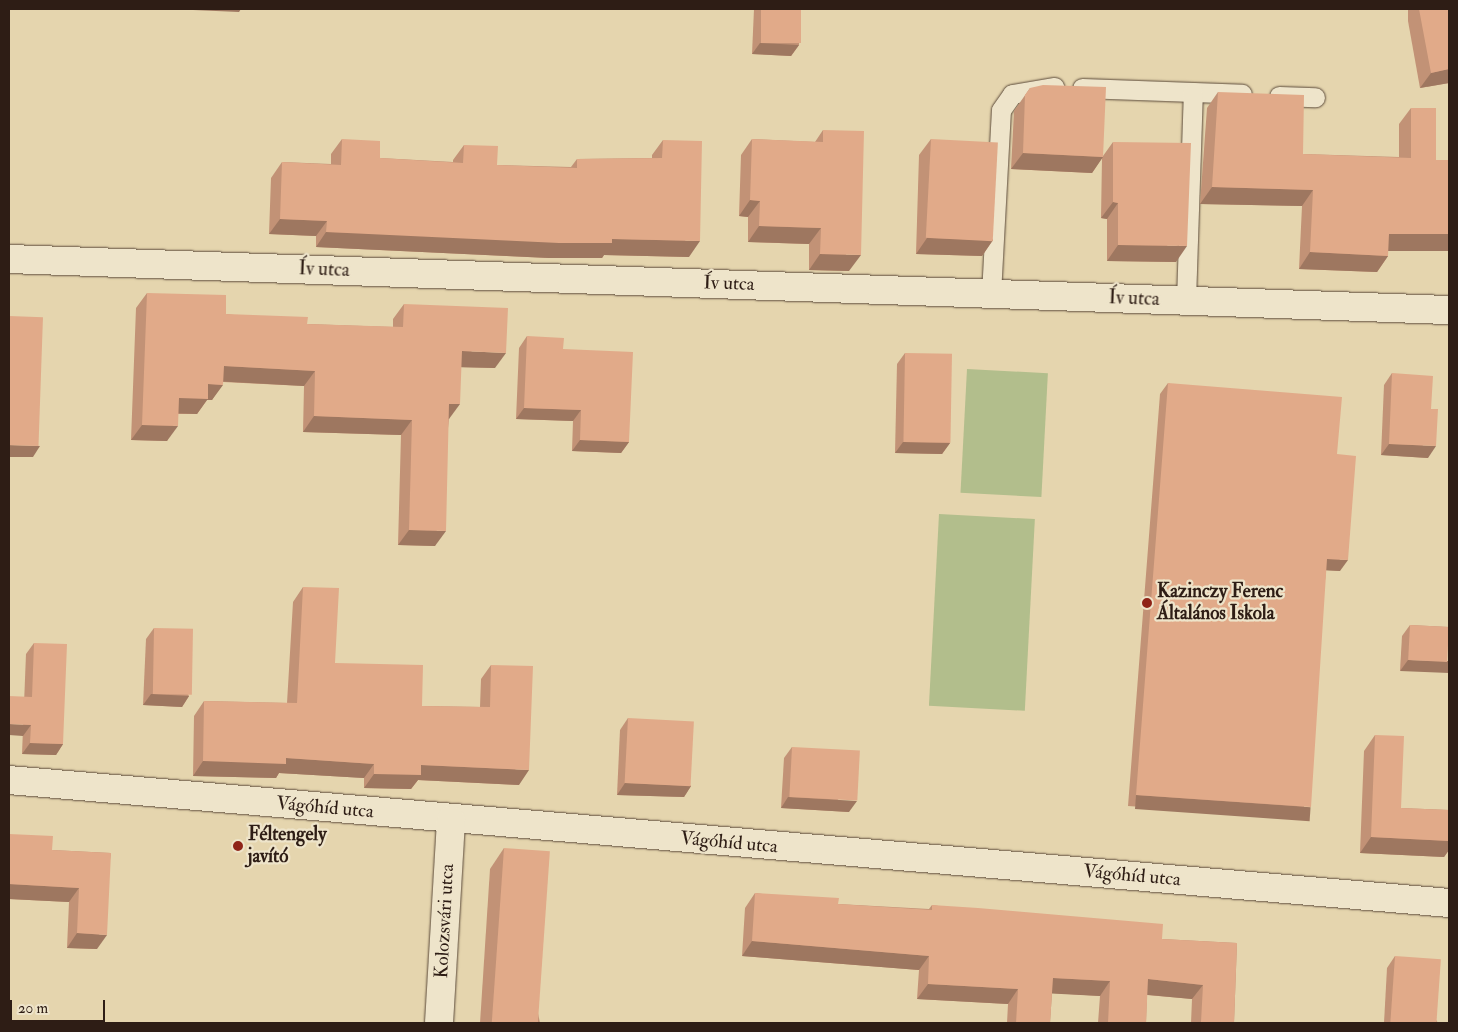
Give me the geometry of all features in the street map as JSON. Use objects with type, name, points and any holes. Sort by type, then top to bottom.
[{"type":"street","name":"Ív utca","points":[[9,259],[1449,310]]},
{"type":"street","name":"Vágóhíd utca","points":[[9,780],[450,820],[1449,903]]},
{"type":"street","name":"Kolozsvári utca","points":[[439,1023],[450,820]]},
{"type":"lane","points":[[991,294],[1001,110],[1012,94],[1044,87],[1315,97]]},
{"type":"lane","points":[[1186,300],[1193,92]]},
{"type":"green space","points":[[967,369],[1048,373],[1041,497],[961,493]]},
{"type":"green space","points":[[939,514],[1035,519],[1025,711],[929,706]]},
{"type":"building","points":[[761,9],[801,9],[801,43],[761,43]]},
{"type":"building","points":[[1419,9],[1449,9],[1449,69],[1431,73]]},
{"type":"building","points":[[1043,85],[1106,87],[1103,157],[1023,153],[1025,95],[1030,88]]},
{"type":"building","points":[[1218,92],[1304,95],[1303,154],[1411,158],[1411,108],[1436,108],[1436,160],[1449,160],[1449,234],[1389,234],[1388,256],[1310,252],[1313,190],[1212,187]]},
{"type":"building","points":[[823,130],[864,131],[861,255],[820,254],[821,228],[759,226],[760,201],[750,200],[752,139],[823,142]]},
{"type":"building","points":[[342,139],[380,141],[380,158],[463,163],[464,145],[498,146],[497,165],[577,168],[577,159],[662,158],[663,140],[702,141],[700,241],[612,239],[612,243],[559,243],[326,232],[327,221],[280,219],[282,162],[341,165]]},
{"type":"building","points":[[931,139],[998,143],[993,241],[926,238]]},
{"type":"building","points":[[1113,142],[1191,143],[1187,246],[1118,245],[1118,203],[1113,202]]},
{"type":"building","points":[[147,293],[226,295],[226,314],[308,317],[307,324],[403,327],[404,304],[508,308],[506,353],[462,351],[460,404],[449,404],[446,531],[409,530],[412,420],[314,416],[315,371],[224,366],[223,385],[208,384],[208,399],[179,398],[178,426],[142,425]]},
{"type":"building","points":[[9,316],[43,317],[38,446],[9,445]]},
{"type":"building","points":[[527,336],[564,338],[563,349],[633,352],[629,442],[580,440],[581,410],[524,408]]},
{"type":"building","points":[[905,353],[952,354],[950,443],[903,442]]},
{"type":"building","points":[[1392,373],[1433,376],[1431,409],[1438,409],[1436,446],[1389,444]]},
{"type":"building","points":[[1168,383],[1342,397],[1337,454],[1356,456],[1348,560],[1327,559],[1311,807],[1136,795]]},
{"type":"building","points":[[303,587],[339,588],[335,663],[423,665],[422,706],[490,707],[491,665],[533,666],[529,770],[421,765],[421,775],[374,774],[374,764],[286,758],[286,764],[203,761],[204,701],[297,703]]},
{"type":"building","points":[[1410,625],[1449,627],[1447,662],[1408,660]]},
{"type":"building","points":[[154,628],[193,629],[192,695],[153,694]]},
{"type":"building","points":[[34,643],[67,644],[63,744],[30,743],[31,725],[9,724],[9,696],[32,697]]},
{"type":"building","points":[[628,718],[694,721],[691,786],[625,783]]},
{"type":"building","points":[[1375,735],[1404,736],[1401,808],[1449,810],[1449,841],[1371,837]]},
{"type":"building","points":[[792,747],[860,751],[857,800],[789,797]]},
{"type":"building","points":[[9,834],[53,836],[52,850],[111,853],[107,935],[77,933],[79,888],[9,884]]},
{"type":"building","points":[[504,848],[550,851],[538,1023],[492,1023]]},
{"type":"building","points":[[755,893],[839,898],[838,904],[932,910],[932,905],[1163,924],[1162,939],[1237,943],[1234,1023],[1201,1022],[1203,985],[1148,979],[1146,1023],[1108,1023],[1110,981],[1053,978],[1050,1023],[1016,1023],[1018,989],[928,984],[929,956],[752,941]]},
{"type":"building","points":[[1395,956],[1441,959],[1436,1023],[1390,1023]]},
{"type":"place","name":"Kazinczy Ferenc Általános Iskola","points":[[1147,603]]},
{"type":"place","name":"Féltengely javító","points":[[238,846]]}]
